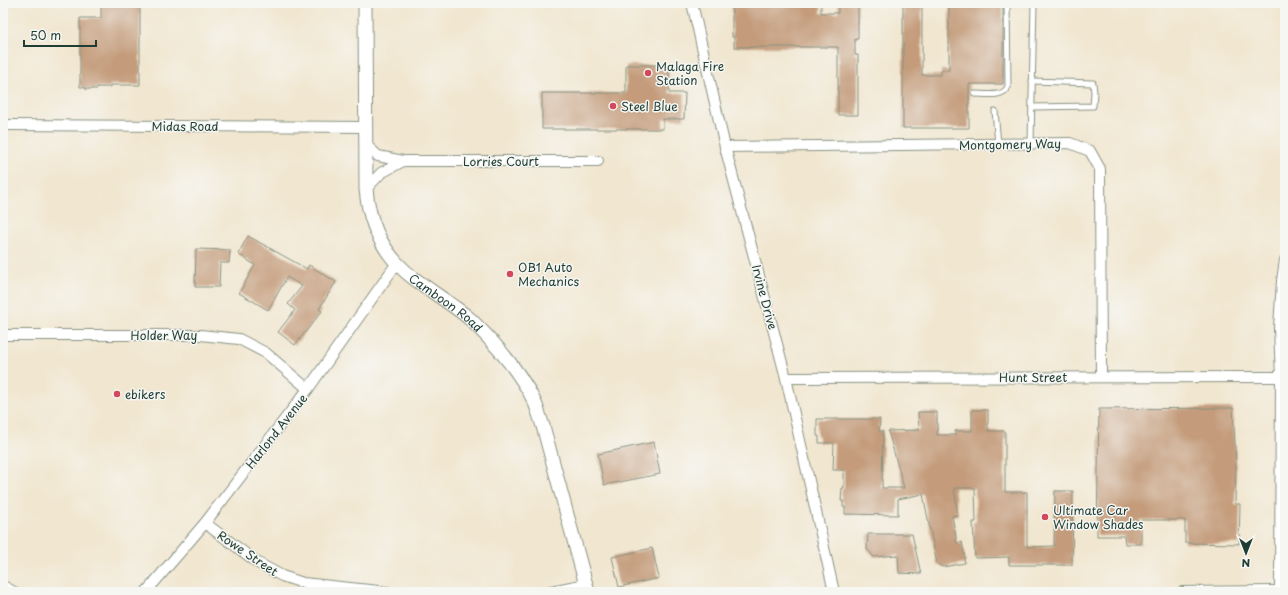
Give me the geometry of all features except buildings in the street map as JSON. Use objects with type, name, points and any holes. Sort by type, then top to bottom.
[{"type":"street","name":"Camboon Road","points":[[365,3],[367,127],[366,189],[368,207],[373,225],[382,244],[397,263],[469,319],[508,360],[522,380],[535,404],[543,426],[587,588]]},
{"type":"street","name":"Irvine Drive","points":[[692,3],[725,147],[786,378],[834,592]]},
{"type":"street","name":"Midas Road","points":[[3,125],[367,127]]},
{"type":"street","name":"Montgomery Way","points":[[725,147],[1070,143],[1090,151],[1100,169],[1101,376]]},
{"type":"street","name":"Lorries Court","points":[[367,146],[378,156],[403,161],[598,161]]},
{"type":"street","name":"Lorries Court","points":[[366,189],[381,173],[403,161]]},
{"type":"street","points":[[1182,592],[1280,591],[1281,377],[1279,328],[1285,260]]},
{"type":"street","name":"Harlond Avenue","points":[[146,592],[205,523],[308,389],[397,263]]},
{"type":"street","name":"Holder Way","points":[[3,335],[200,335],[239,339],[266,354],[308,389]]},
{"type":"street","name":"Hunt Street","points":[[786,378],[1101,376],[1281,377]]},
{"type":"street","name":"Rowe Street","points":[[205,523],[258,563],[282,576],[303,583],[388,592]]},
{"type":"street","points":[[3,586],[14,592]]},
{"type":"street","points":[[546,592],[587,588]]},
{"type":"lane","points":[[975,94],[1000,94],[1007,90],[1007,3]]},
{"type":"lane","points":[[1031,143],[1034,3]]},
{"type":"lane","points":[[1032,81],[1093,82],[1094,93],[1093,106],[1032,107]]},
{"type":"lane","points":[[994,111],[998,144]]},
{"type":"place","name":"Malaga Fire Station","points":[[648,73]]},
{"type":"place","name":"Steel Blue","points":[[613,106]]},
{"type":"place","name":"OB1 Auto Mechanics","points":[[510,274]]},
{"type":"place","name":"ebikers","points":[[117,394]]},
{"type":"place","name":"Ultimate Car Window Shades","points":[[1045,517]]}]
